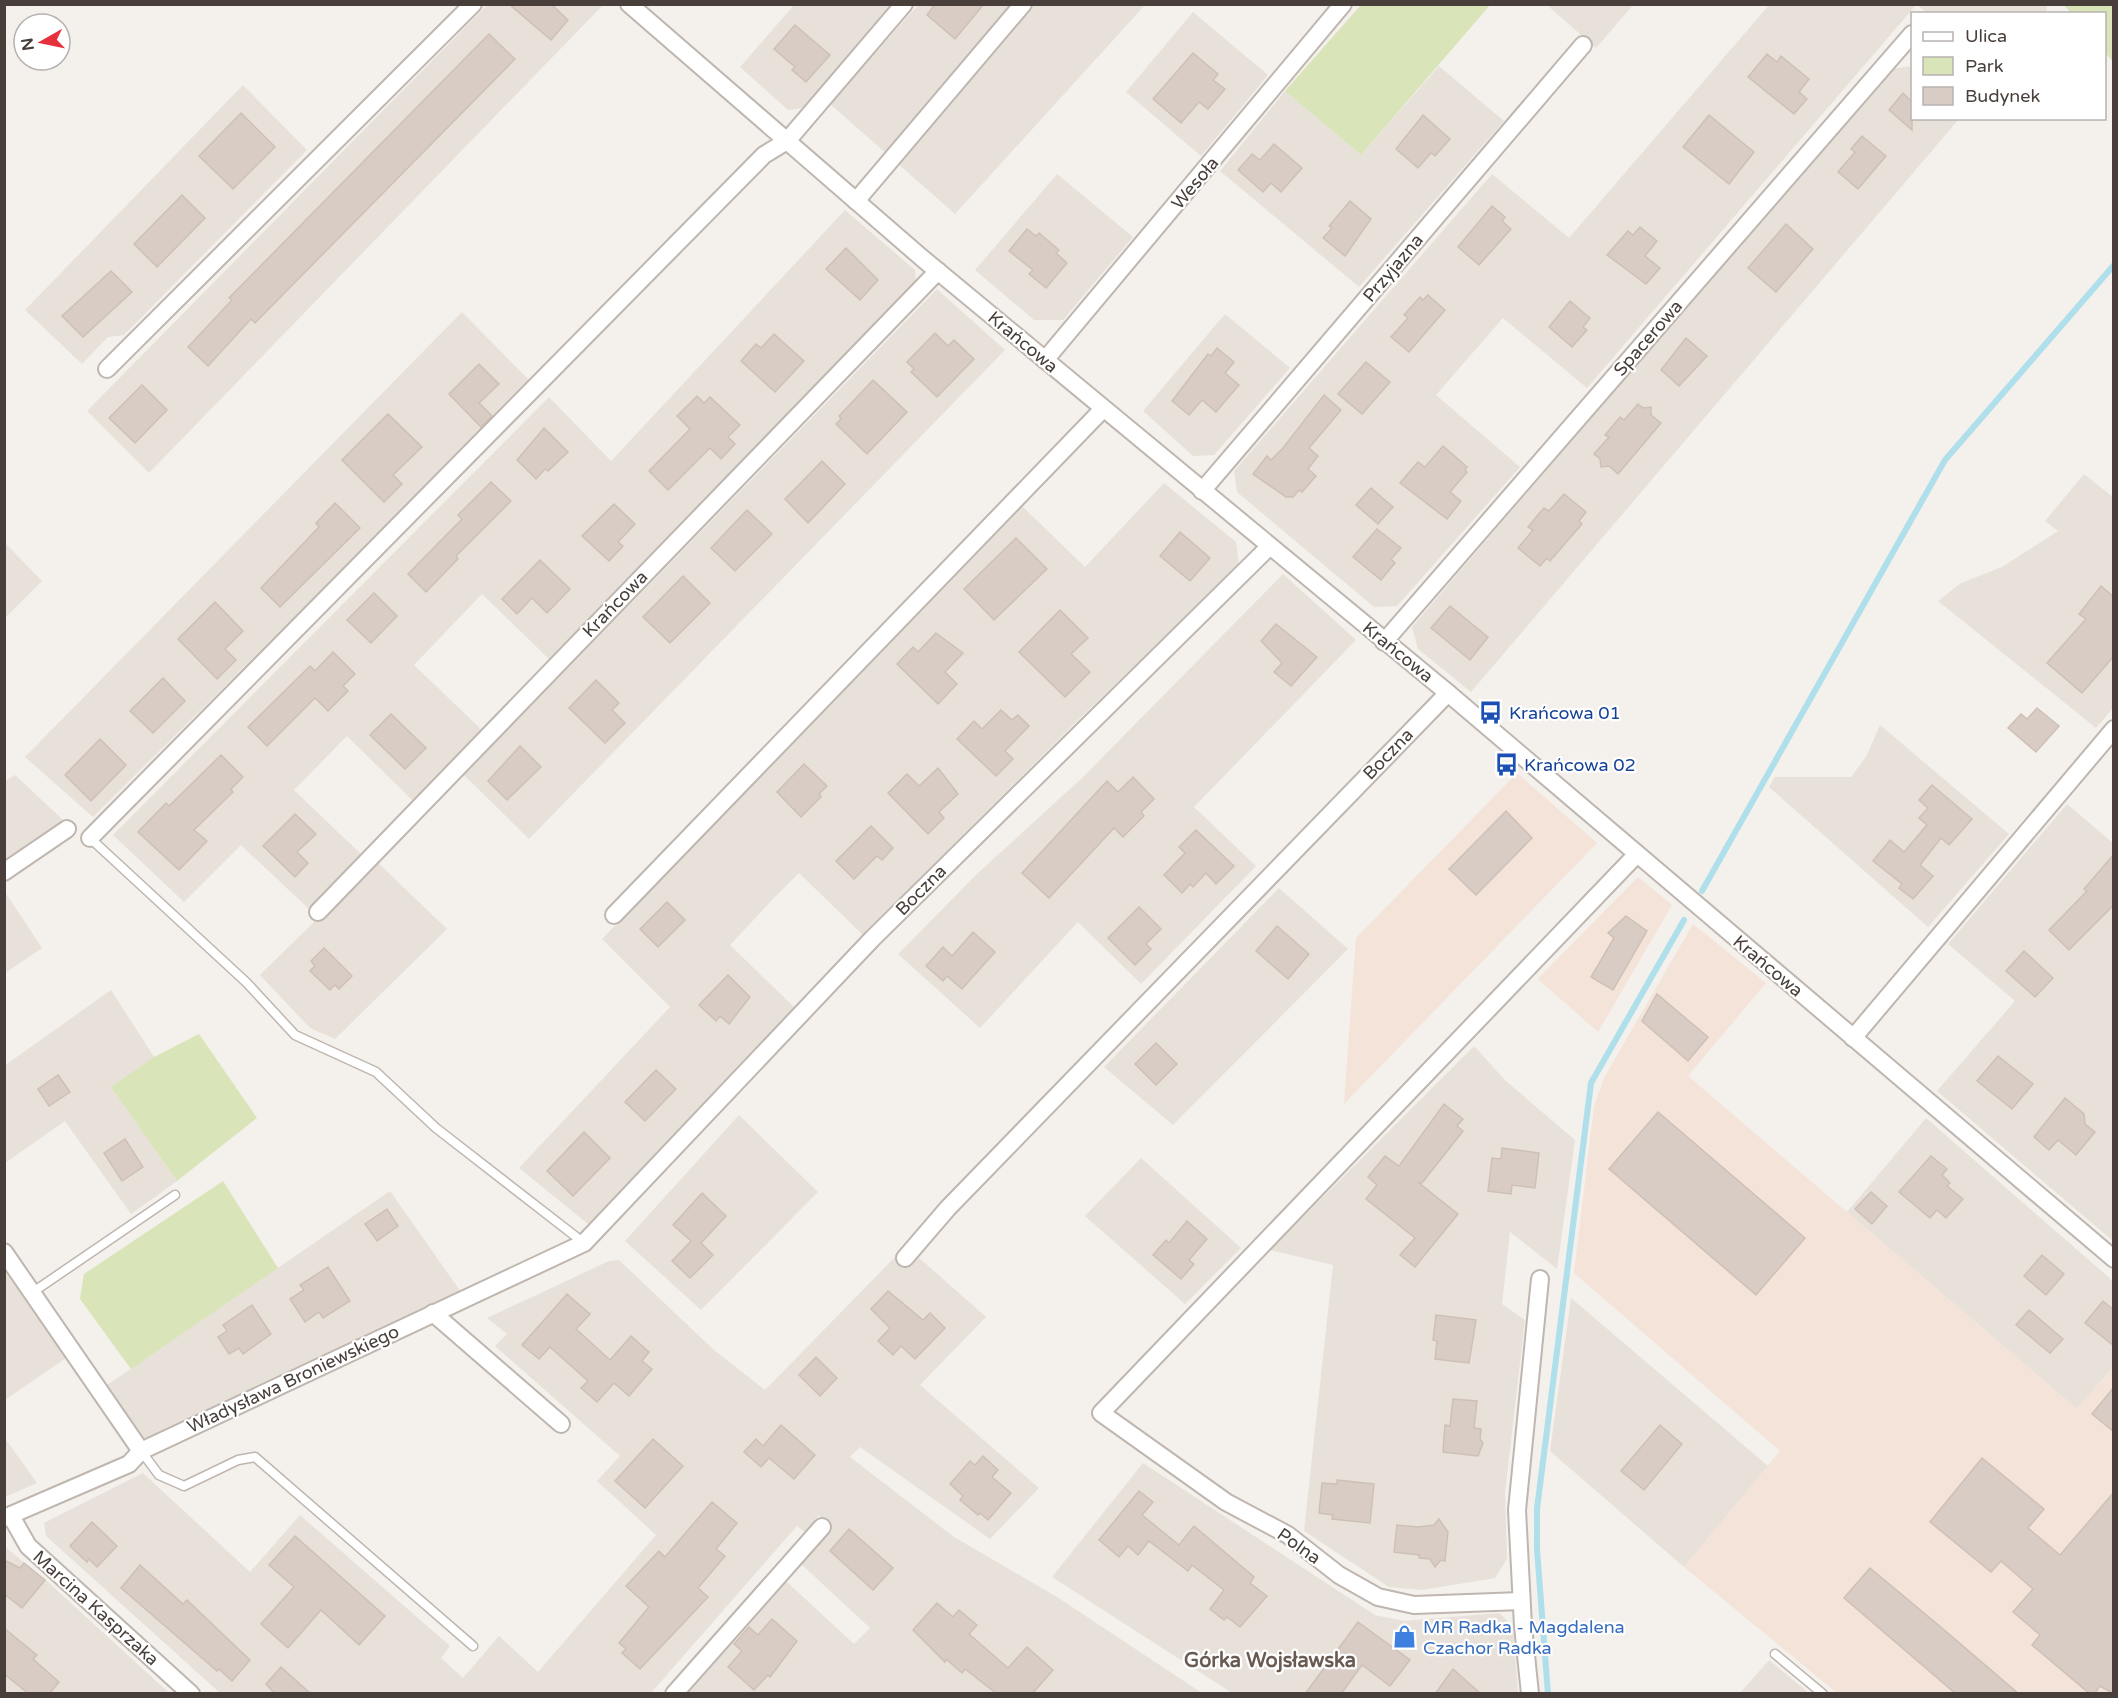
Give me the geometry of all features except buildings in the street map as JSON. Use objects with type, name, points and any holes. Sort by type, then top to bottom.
[{"type":"street","points":[[107,369],[473,4]]},
{"type":"street","name":"Krańcowa","points":[[629,4],[938,271],[1448,693],[2114,1259]]},
{"type":"street","points":[[90,838],[764,155],[787,141],[904,4]]},
{"type":"street","points":[[856,201],[1023,4]]},
{"type":"street","name":"Wesoła","points":[[1045,360],[1343,4]]},
{"type":"street","name":"Spacerowa","points":[[1384,642],[1911,35]]},
{"type":"street","name":"Przyjazna","points":[[1202,491],[1583,45]]},
{"type":"street","name":"Krańcowa","points":[[318,912],[938,271]]},
{"type":"street","points":[[614,915],[1103,409]]},
{"type":"street","name":"Boczna","points":[[584,1243],[872,939],[1269,547]]},
{"type":"street","name":"Boczna","points":[[906,1258],[948,1208],[1448,693]]},
{"type":"street","points":[[1853,1038],[2114,729]]},
{"type":"street","points":[[4,872],[67,829]]},
{"type":"street","name":"Polna","points":[[1521,1601],[1414,1605],[1378,1597],[1339,1575],[1288,1535],[1226,1502],[1101,1413],[1637,854]]},
{"type":"street","name":"Władysława Broniewskiego","points":[[8,1517],[129,1464],[141,1451],[584,1243]]},
{"type":"street","points":[[4,1252],[141,1451]]},
{"type":"street","points":[[1530,1694],[1521,1601],[1517,1510],[1540,1279]]},
{"type":"street","points":[[433,1313],[561,1424]]},
{"type":"street","name":"Marcina Kasprzaka","points":[[8,1517],[28,1546],[191,1694]]},
{"type":"street","points":[[674,1694],[822,1527]]},
{"type":"lane","points":[[90,838],[247,983],[295,1035],[376,1072],[436,1128],[584,1243]]},
{"type":"lane","points":[[33,1293],[174,1195]]},
{"type":"lane","points":[[141,1451],[159,1475],[184,1486],[238,1460],[255,1457],[473,1646]]},
{"type":"lane","points":[[1775,1654],[1823,1694]]},
{"type":"shaded area","points":[[487,5],[603,5],[149,473],[87,411]]},
{"type":"shaded area","points":[[794,5],[891,5],[803,108],[788,110],[740,67]]},
{"type":"shaded area","points":[[918,5],[1145,5],[955,214],[830,104]]},
{"type":"shaded area","points":[[1547,5],[1633,5],[1596,48]]},
{"type":"shaded area","points":[[1769,5],[1916,5],[1587,388],[1503,318],[1436,395],[1520,467],[1397,606],[1374,607],[1237,492],[1234,471],[1492,174],[1569,238]]},
{"type":"shaded area","points":[[1917,5],[2047,5],[2046,12],[1926,12]]},
{"type":"shaded area","points":[[1193,12],[1268,75],[1201,156],[1126,92]]},
{"type":"shaded area","points":[[1439,66],[1504,121],[1359,287],[1220,171],[1285,91],[1361,155]]},
{"type":"shaded area","points":[[1911,66],[1911,120],[1958,120],[1471,692],[1418,649],[1412,627],[1890,69]]},
{"type":"shaded area","points":[[243,85],[307,150],[124,335],[108,337],[82,364],[25,310]]},
{"type":"shaded area","points":[[1057,174],[1133,237],[1063,320],[1034,320],[975,270]]},
{"type":"shaded area","points":[[845,210],[915,270],[916,285],[551,661],[482,594],[414,665],[484,732],[414,802],[347,736],[294,790],[363,856],[310,910],[241,845],[184,902],[113,835],[549,397],[611,461]]},
{"type":"shaded area","points":[[937,289],[1005,350],[529,839],[464,775]]},
{"type":"shaded area","points":[[462,312],[531,382],[93,817],[25,757]]},
{"type":"shaded area","points":[[1225,314],[1290,368],[1214,455],[1193,456],[1143,411]]},
{"type":"shaded area","points":[[2084,474],[2113,497],[2113,708],[2096,728],[1938,601],[1961,583],[2002,567],[2058,531],[2045,521]]},
{"type":"shaded area","points":[[1164,483],[1236,542],[1239,565],[1074,724],[863,935],[799,873],[774,898],[730,945],[795,1008],[588,1224],[519,1168],[670,1007],[602,939],[1022,506],[1085,567]]},
{"type":"shaded area","points":[[5,543],[42,581],[5,618]]},
{"type":"shaded area","points":[[1283,574],[1356,640],[1194,807],[1256,866],[1141,984],[1078,922],[980,1028],[898,954],[978,873],[1082,778]]},
{"type":"shaded area","points":[[1880,725],[2009,834],[1928,927],[1769,787],[1775,777],[1851,777],[1867,755]]},
{"type":"shaded area","points":[[1517,773],[1597,843],[1344,1104],[1356,938]]},
{"type":"shaded area","points":[[15,775],[63,820],[5,859],[5,781]]},
{"type":"shaded area","points":[[2067,804],[2113,843],[2113,1241],[1937,1091],[2015,1001],[1948,944]]},
{"type":"shaded area","points":[[376,861],[447,929],[335,1039],[310,1028],[260,975]]},
{"type":"shaded area","points":[[1638,877],[1672,905],[1598,1032],[1538,979]]},
{"type":"shaded area","points":[[1279,888],[1348,949],[1173,1125],[1104,1067]]},
{"type":"shaded area","points":[[5,892],[42,948],[4,973]]},
{"type":"shaded area","points":[[1693,924],[1766,983],[1688,1076],[2077,1409],[2113,1367],[2113,1693],[1837,1693],[1684,1567],[1780,1451],[1574,1273],[1594,1107],[1604,1078]]},
{"type":"shaded area","points":[[111,990],[154,1057],[112,1088],[177,1181],[131,1214],[65,1121],[5,1163],[4,1066]]},
{"type":"shaded area","points":[[1474,1046],[1506,1081],[1575,1140],[1557,1269],[1510,1232],[1502,1304],[1525,1320],[1505,1493],[1507,1559],[1495,1578],[1422,1590],[1389,1587],[1304,1531],[1333,1265],[1270,1250]]},
{"type":"shaded area","points":[[739,1115],[818,1192],[701,1310],[625,1241]]},
{"type":"shaded area","points":[[1926,1118],[2113,1281],[2113,1367],[2077,1409],[1847,1212]]},
{"type":"shaded area","points":[[1141,1158],[1241,1248],[1185,1304],[1085,1216]]},
{"type":"shaded area","points":[[390,1191],[461,1292],[145,1439],[107,1385]]},
{"type":"shaded area","points":[[897,1255],[909,1265],[917,1256],[986,1317],[920,1385],[1039,1488],[990,1539],[860,1447],[850,1457],[954,1537],[1057,1597],[1202,1693],[686,1693],[786,1581],[854,1644],[870,1628],[800,1563],[831,1526],[819,1515],[805,1532],[797,1526],[651,1693],[220,1693],[46,1536],[44,1523],[143,1473],[250,1572],[300,1515],[450,1646],[441,1658],[463,1678],[499,1636],[538,1672],[656,1535],[597,1481],[620,1456],[495,1346],[507,1334],[487,1318],[609,1261],[619,1260],[714,1350],[765,1390]]},
{"type":"shaded area","points":[[4,1270],[66,1358],[5,1400],[4,1400]]},
{"type":"shaded area","points":[[1571,1298],[1768,1466],[1684,1567],[1550,1451]]},
{"type":"shaded area","points":[[4,1437],[37,1483],[5,1497],[4,1497]]},
{"type":"shaded area","points":[[1143,1463],[1375,1615],[1404,1621],[1499,1613],[1513,1626],[1518,1693],[1232,1693],[1052,1577]]},
{"type":"shaded area","points":[[4,1546],[49,1583],[169,1693],[5,1693]]},
{"type":"shaded area","points":[[1769,1660],[1809,1693],[1740,1693]]},
{"type":"green space","points":[[1361,5],[1490,5],[1361,155],[1285,91]]},
{"type":"green space","points":[[2064,5],[2113,5],[2113,62],[2106,53],[2106,12],[2070,12]]},
{"type":"green space","points":[[199,1034],[257,1118],[177,1181],[111,1087],[154,1057]]},
{"type":"green space","points":[[223,1181],[278,1268],[131,1369],[80,1299],[84,1274]]},
{"type":"waterway","points":[[1702,891],[1945,460],[2114,265]]},
{"type":"waterway","points":[[1548,1694],[1537,1549],[1537,1509],[1591,1083],[1684,920]]},
{"type":"place","name":"Krańcowa 01","points":[[1491,713]]},
{"type":"place","name":"Krańcowa 02","points":[[1506,765]]},
{"type":"place","name":"MR Radka - Magdalena Czachor Radka","points":[[1405,1637]]},
{"type":"district","name":"Górka Wojsławska","points":[[1270,1661]]}]
